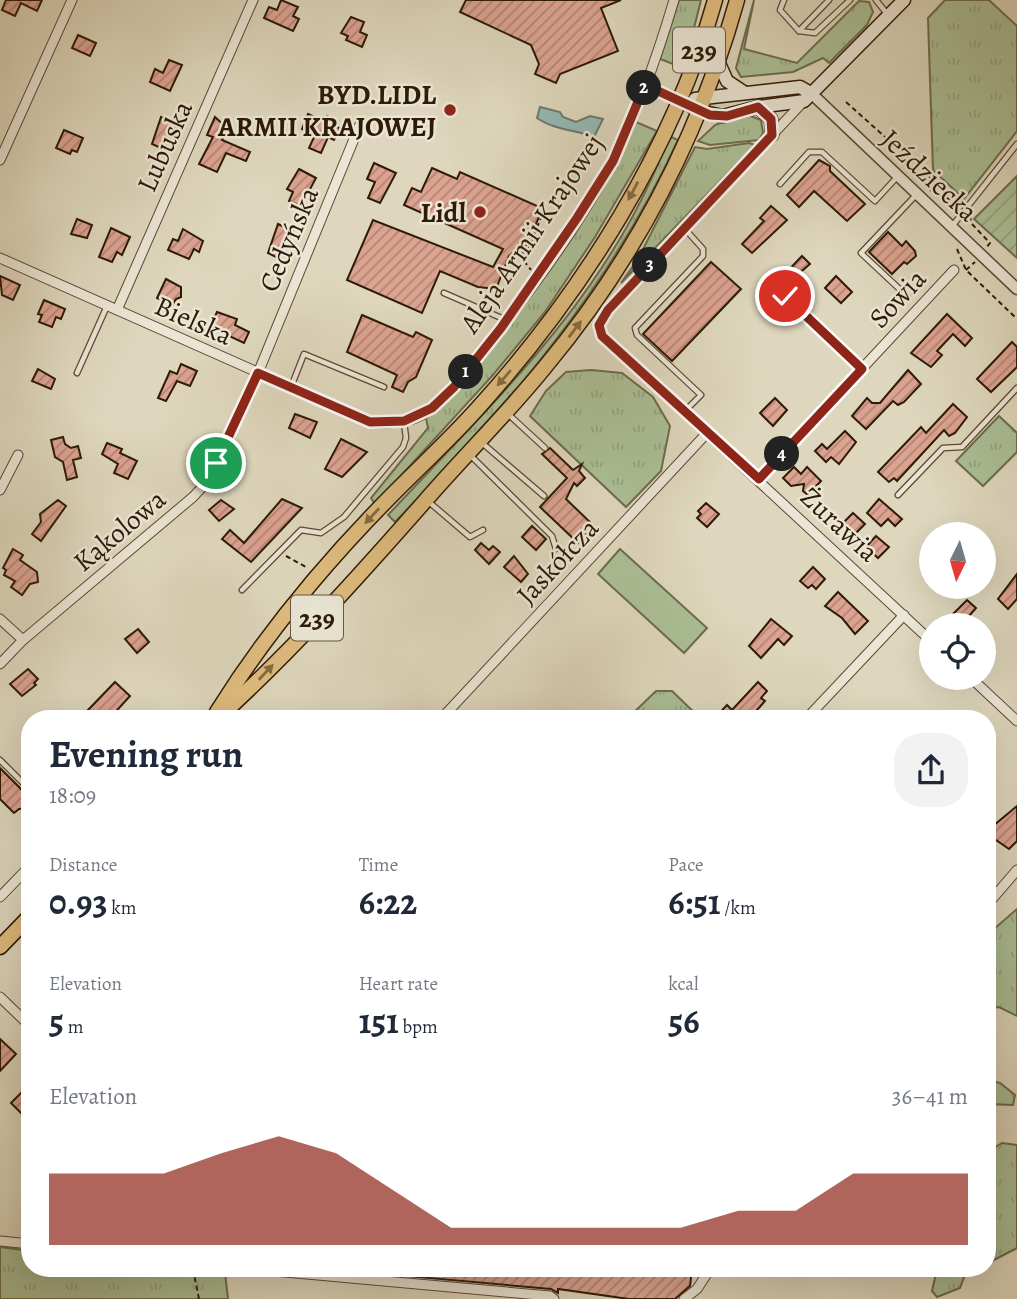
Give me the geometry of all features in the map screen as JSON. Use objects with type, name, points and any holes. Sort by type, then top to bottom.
[{"type":"main road","name":"Aleja Armii Krajowej","points":[[220,710],[237,681],[328,564],[398,488],[427,463],[528,350],[570,294],[624,209],[680,99],[715,0]]},
{"type":"main road","name":"239","points":[[226,710],[250,689],[507,412],[564,344],[617,272],[666,186],[718,61],[737,0]]},
{"type":"main road","points":[[680,99],[701,105],[723,116],[808,97],[904,0]]},
{"type":"main road","points":[[718,61],[731,86],[748,94]]},
{"type":"main road","points":[[701,105],[748,94],[800,87],[808,97]]},
{"type":"main road","points":[[758,107],[771,119],[772,135]]},
{"type":"main road","points":[[0,947],[21,925]]},
{"type":"street","points":[[0,159],[72,0]]},
{"type":"street","name":"Lubuska","points":[[117,310],[253,0]]},
{"type":"street","name":"Aleja Armii Krajowej","points":[[370,422],[404,421],[421,415],[440,401],[506,321],[613,161],[645,85],[674,0]]},
{"type":"street","points":[[645,85],[680,99]]},
{"type":"street","points":[[685,228],[808,97]]},
{"type":"street","name":"Jeździecka","points":[[808,97],[899,175],[1017,289]]},
{"type":"street","name":"Cedyńska","points":[[258,373],[361,122]]},
{"type":"street","name":"Żurawia","points":[[685,228],[608,310],[599,325],[602,336],[919,629]]},
{"type":"street","name":"Bielska","points":[[0,258],[370,422]]},
{"type":"street","name":"Sowia","points":[[759,479],[954,270]]},
{"type":"street","name":"Kąkolowa","points":[[0,664],[23,640],[201,490],[258,373]]},
{"type":"street","name":"Jaskółcza","points":[[449,710],[707,433]]},
{"type":"street","points":[[0,490],[18,455]]},
{"type":"street","points":[[814,710],[904,615]]},
{"type":"street","points":[[0,619],[23,640]]},
{"type":"street","points":[[984,690],[1017,721]]},
{"type":"street","points":[[996,894],[1017,870]]},
{"type":"street","points":[[0,897],[21,875]]},
{"type":"street","points":[[0,997],[21,1017]]},
{"type":"street","points":[[0,1241],[21,1243]]},
{"type":"street","points":[[340,1277],[550,1296],[554,1299]]},
{"type":"street","points":[[684,1299],[697,1289],[705,1277]]},
{"type":"lane","points":[[784,0],[780,10],[799,31],[815,33],[850,0]]},
{"type":"lane","points":[[799,31],[829,0]]},
{"type":"lane","points":[[876,0],[889,16]]},
{"type":"lane","points":[[952,226],[1017,144]]},
{"type":"lane","points":[[780,184],[809,152],[822,152],[875,201],[899,175]]},
{"type":"lane","points":[[907,296],[861,253],[918,193]]},
{"type":"lane","points":[[684,412],[701,395],[637,335],[635,328],[703,256],[703,249],[685,228]]},
{"type":"lane","points":[[444,293],[506,321]]},
{"type":"lane","points":[[785,296],[862,369]]},
{"type":"lane","points":[[77,373],[107,306]]},
{"type":"lane","points":[[291,387],[304,354],[384,387]]},
{"type":"lane","points":[[898,495],[943,448],[962,447],[1017,388]]},
{"type":"lane","points":[[507,412],[545,448]]},
{"type":"lane","points":[[242,590],[301,530],[321,533],[344,517],[403,447],[406,438],[404,421]]},
{"type":"lane","points":[[481,441],[544,496]]},
{"type":"lane","points":[[469,454],[552,536],[556,549]]},
{"type":"lane","points":[[426,499],[470,537],[483,530]]},
{"type":"lane","points":[[0,760],[21,781]]},
{"type":"path","points":[[846,102],[932,179]]},
{"type":"path","points":[[918,193],[927,189],[958,203],[965,209],[971,223],[990,243],[982,256],[966,270],[954,270]]},
{"type":"path","points":[[524,260],[544,210],[539,210]]},
{"type":"path","points":[[512,259],[513,255],[524,260],[534,272]]},
{"type":"path","points":[[966,270],[1017,319]]},
{"type":"path","points":[[280,551],[306,568]]},
{"type":"path","points":[[195,1277],[199,1299]]},
{"type":"green space","points":[[679,0],[701,0],[692,36],[686,35],[690,44],[683,68],[660,59]]},
{"type":"green space","points":[[754,0],[744,49],[797,63],[859,1],[869,2],[873,12],[867,25],[829,63],[823,58],[793,72],[741,77],[736,68]]},
{"type":"green space","points":[[945,0],[989,0],[1017,26],[1017,131],[964,199],[933,170],[928,18]]},
{"type":"green space","points":[[745,114],[761,120],[763,133],[759,140],[710,145],[698,141],[715,125]]},
{"type":"green space","points":[[636,122],[657,131],[595,237],[545,312],[493,375],[375,504],[371,498],[428,428],[426,418],[479,364],[556,261],[599,194]]},
{"type":"green space","points":[[669,136],[678,140],[651,195],[588,296],[478,434],[395,522],[388,515],[510,385],[584,293],[617,244],[645,192]]},
{"type":"green space","points":[[749,143],[755,145],[621,283],[638,259],[695,147],[707,149]]},
{"type":"green space","points":[[1017,176],[1017,258],[974,219]]},
{"type":"green space","points":[[591,370],[622,373],[653,397],[670,426],[661,471],[626,507],[530,416],[546,391],[566,372]]},
{"type":"green space","points":[[999,416],[1017,433],[1017,452],[983,486],[956,461]]},
{"type":"green space","points":[[620,549],[707,628],[684,653],[598,574]]},
{"type":"green space","points":[[656,691],[672,691],[692,710],[636,710]]},
{"type":"green space","points":[[1017,909],[1017,1016],[996,1008],[996,927]]},
{"type":"green space","points":[[996,1082],[1015,1095],[1013,1105],[996,1104]]},
{"type":"green space","points":[[1002,1143],[1017,1145],[1017,1248],[996,1259],[996,1147]]},
{"type":"green space","points":[[0,1247],[21,1250],[21,1277],[225,1277],[228,1299],[0,1299]]},
{"type":"green space","points":[[935,1277],[964,1277],[960,1288],[937,1297],[932,1291]]},
{"type":"water","points":[[540,107],[560,112],[563,117],[576,122],[590,116],[603,119],[594,137],[544,122],[537,118]]},
{"type":"building","points":[[6,0],[42,0],[37,11],[21,3],[15,16],[2,10]]},
{"type":"building","points":[[281,0],[298,7],[293,16],[299,19],[293,31],[264,18],[269,7],[277,10]]},
{"type":"building","points":[[466,0],[621,0],[601,8],[618,51],[560,74],[556,83],[535,74],[539,64],[531,45],[460,12]]},
{"type":"building","points":[[351,17],[364,22],[360,32],[367,35],[362,47],[346,40],[348,36],[341,33]]},
{"type":"building","points":[[78,35],[96,43],[90,56],[72,48]]},
{"type":"building","points":[[169,60],[182,65],[170,91],[150,82],[155,69],[163,73]]},
{"type":"building","points":[[308,114],[325,122],[327,116],[338,121],[336,127],[340,128],[334,140],[328,137],[321,153],[309,148],[315,135],[302,129]]},
{"type":"building","points":[[161,117],[177,124],[163,149],[152,144]]},
{"type":"building","points":[[215,117],[227,128],[222,140],[250,152],[246,161],[226,153],[217,172],[199,164],[213,137],[207,135]]},
{"type":"building","points":[[64,130],[83,138],[77,152],[72,150],[70,154],[56,148]]},
{"type":"building","points":[[819,160],[830,166],[830,171],[865,204],[847,221],[814,191],[799,207],[787,195]]},
{"type":"building","points":[[374,163],[396,173],[380,203],[368,198],[375,182],[367,179]]},
{"type":"building","points":[[432,168],[457,179],[460,172],[537,206],[540,215],[521,257],[513,253],[509,256],[496,289],[478,287],[440,271],[422,313],[347,280],[373,220],[493,267],[503,249],[404,205],[412,188],[421,192]]},
{"type":"building","points":[[299,169],[316,178],[301,206],[289,201],[293,192],[287,189]]},
{"type":"building","points":[[771,206],[787,220],[752,253],[742,244],[764,221],[760,218]]},
{"type":"building","points":[[77,219],[92,225],[87,238],[71,234]]},
{"type":"building","points":[[278,224],[293,231],[278,258],[268,253]]},
{"type":"building","points":[[111,228],[130,237],[122,255],[117,252],[112,262],[99,257]]},
{"type":"building","points":[[183,229],[203,241],[199,252],[194,249],[189,259],[168,250],[173,239],[178,241]]},
{"type":"building","points":[[888,232],[902,246],[906,241],[916,256],[907,264],[904,262],[892,274],[869,252]]},
{"type":"building","points":[[802,256],[810,264],[788,283],[782,277]]},
{"type":"building","points":[[711,262],[741,289],[672,361],[643,334]]},
{"type":"building","points":[[0,276],[20,285],[13,300],[2,295]]},
{"type":"building","points":[[836,276],[852,292],[841,303],[825,288]]},
{"type":"building","points":[[166,279],[181,287],[181,297],[176,299],[173,305],[157,298]]},
{"type":"building","points":[[44,300],[65,309],[61,319],[56,317],[52,327],[39,322],[42,315],[38,314]]},
{"type":"building","points":[[217,312],[237,319],[235,325],[249,332],[244,343],[210,327]]},
{"type":"building","points":[[947,314],[972,338],[965,346],[953,334],[937,351],[942,355],[931,367],[911,353]]},
{"type":"building","points":[[362,315],[413,337],[416,332],[432,340],[416,377],[408,382],[403,392],[392,387],[397,375],[347,352]]},
{"type":"building","points":[[1012,342],[1017,347],[1017,367],[991,392],[977,379]]},
{"type":"building","points":[[181,364],[197,371],[190,386],[177,381],[166,401],[158,398],[170,371],[177,374]]},
{"type":"building","points":[[38,369],[55,379],[51,389],[32,381]]},
{"type":"building","points":[[908,370],[921,384],[904,402],[898,405],[893,401],[866,429],[852,416],[867,398],[872,403],[880,403]]},
{"type":"building","points":[[775,398],[787,410],[773,426],[760,413]]},
{"type":"building","points":[[953,404],[967,417],[955,433],[949,436],[944,430],[897,481],[894,478],[889,482],[878,472],[921,427],[926,433]]},
{"type":"building","points":[[295,414],[317,422],[310,438],[289,428]]},
{"type":"building","points":[[845,431],[856,442],[839,464],[831,457],[826,462],[815,451],[822,444],[827,449]]},
{"type":"building","points":[[63,437],[65,444],[71,448],[78,446],[81,458],[73,460],[77,477],[67,480],[63,462],[55,457],[51,440]]},
{"type":"building","points":[[341,439],[367,452],[342,477],[325,469]]},
{"type":"building","points":[[107,443],[122,449],[120,453],[137,461],[128,479],[114,473],[118,464],[102,454]]},
{"type":"building","points":[[550,448],[573,470],[582,464],[579,471],[585,478],[577,486],[574,483],[566,499],[594,526],[578,543],[540,507],[567,478],[542,454]]},
{"type":"building","points":[[794,467],[801,474],[807,467],[821,481],[808,495],[803,491],[804,484],[791,486],[783,478]]},
{"type":"building","points":[[282,499],[302,508],[251,562],[222,539],[230,530],[244,543]]},
{"type":"building","points":[[879,499],[902,519],[895,526],[888,519],[881,526],[867,513]]},
{"type":"building","points":[[58,500],[66,506],[41,541],[32,534],[41,522],[40,514]]},
{"type":"building","points":[[221,500],[234,509],[219,521],[209,510]]},
{"type":"building","points":[[706,503],[719,514],[707,527],[697,518],[701,514],[698,511]]},
{"type":"building","points":[[853,513],[865,524],[854,535],[842,524]]},
{"type":"building","points":[[532,526],[546,539],[536,550],[522,537]]},
{"type":"building","points":[[876,536],[889,547],[878,558],[866,547]]},
{"type":"building","points":[[481,543],[489,550],[493,546],[500,552],[489,564],[475,550]]},
{"type":"building","points":[[13,549],[23,555],[20,560],[37,572],[38,582],[30,584],[22,595],[11,587],[15,581],[4,575],[6,570],[3,568]]},
{"type":"building","points":[[514,556],[528,574],[521,582],[504,567]]},
{"type":"building","points":[[813,567],[825,579],[816,589],[812,585],[808,588],[800,581]]},
{"type":"building","points":[[1017,574],[1017,599],[1008,609],[998,599]]},
{"type":"building","points":[[838,592],[868,621],[855,634],[842,618],[825,606]]},
{"type":"building","points":[[967,600],[976,608],[972,613],[954,613]]},
{"type":"building","points":[[771,619],[792,636],[784,645],[778,639],[761,658],[749,646]]},
{"type":"building","points":[[138,629],[149,642],[137,653],[125,639]]},
{"type":"building","points":[[28,669],[38,679],[34,683],[36,685],[22,696],[10,684]]},
{"type":"building","points":[[115,682],[130,696],[117,710],[88,710]]},
{"type":"building","points":[[758,682],[767,691],[761,698],[765,701],[757,710],[732,710]]},
{"type":"building","points":[[0,768],[21,789],[21,809],[14,813],[0,799]]},
{"type":"building","points":[[1017,806],[1017,841],[1009,849],[996,840],[996,824]]},
{"type":"building","points":[[0,1039],[16,1054],[0,1071]]},
{"type":"building","points":[[21,1093],[21,1113],[11,1103]]},
{"type":"building","points":[[417,1277],[691,1277],[690,1286],[675,1299],[629,1299],[558,1289],[558,1293],[551,1289]]},
{"type":"place","name":"BYD.LIDL ARMII KRAJOWEJ","points":[[450,110]]},
{"type":"place","name":"Lidl","points":[[480,212]]},
{"type":"route","points":[[216,463],[258,373],[370,422],[396,423],[412,419],[440,401],[501,328],[577,218],[613,161],[645,85],[710,115],[727,116],[758,107],[771,119],[772,135],[608,310],[599,325],[602,336],[759,479],[862,369],[785,296]]}]
